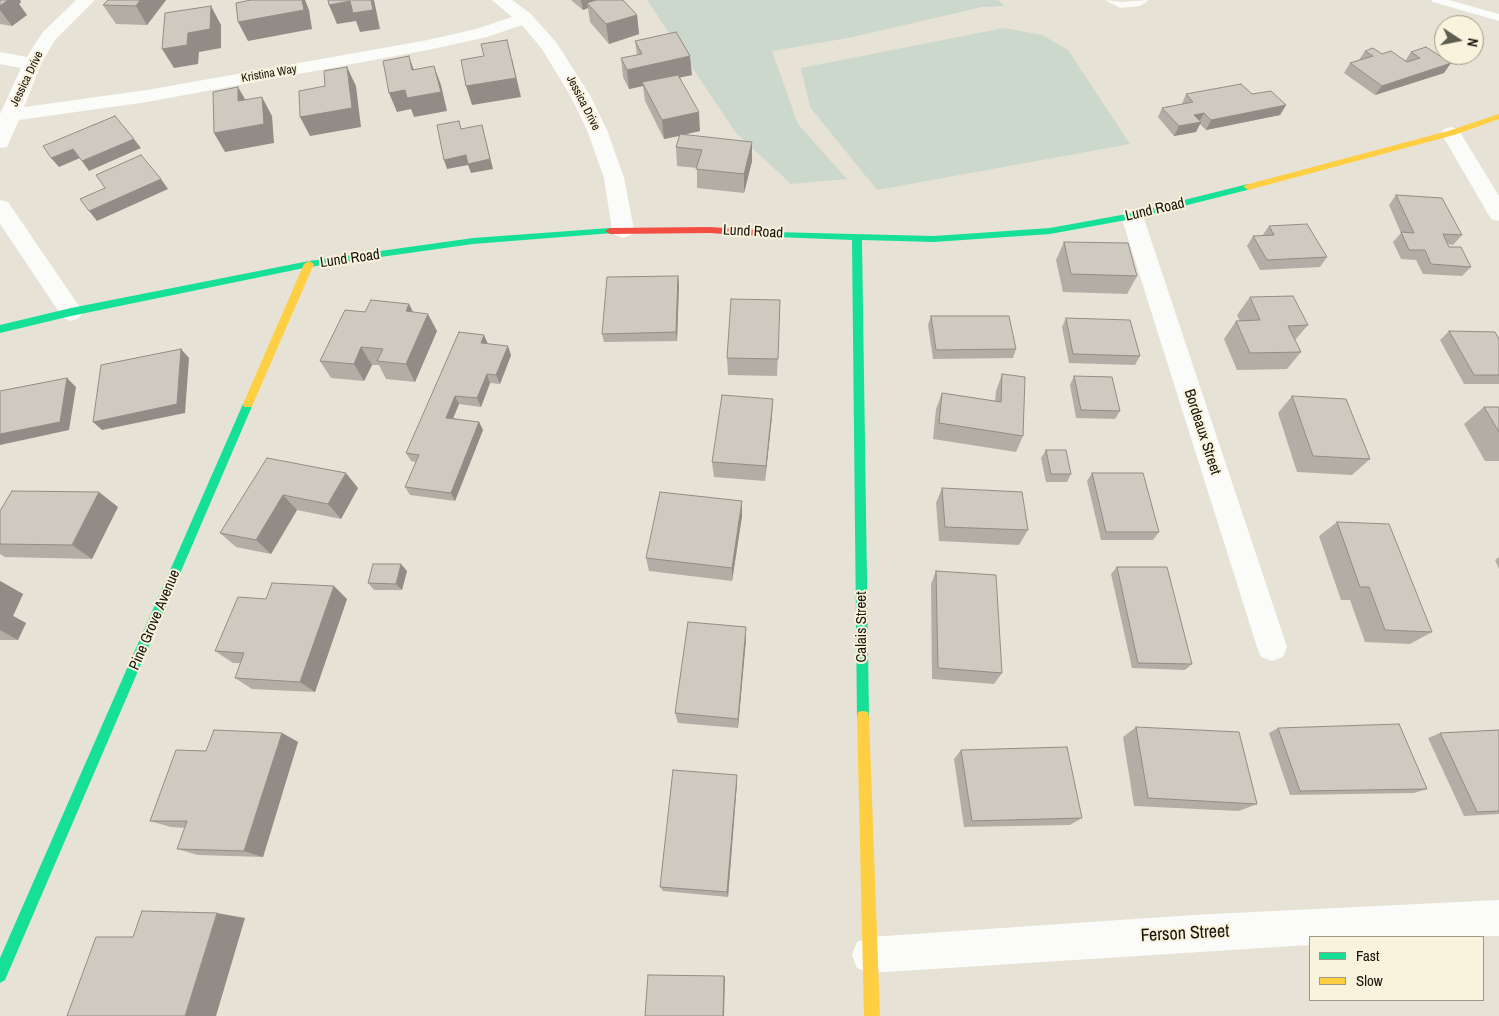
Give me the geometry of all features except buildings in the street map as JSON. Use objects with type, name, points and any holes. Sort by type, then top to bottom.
[{"type":"street","name":"Jessica Drive","points":[[0,142],[9,115],[32,64],[48,37],[86,0]]},
{"type":"street","name":"Jessica Drive","points":[[501,0],[525,18],[550,46],[567,71],[597,130],[614,178],[623,230]]},
{"type":"street","name":"Kristina Way","points":[[9,115],[147,96],[428,46],[481,33],[525,18]]},
{"type":"street","points":[[0,58],[32,64]]},
{"type":"street","name":"Lund Road","points":[[0,329],[71,312],[309,264],[473,242],[552,234],[623,230],[709,230],[857,238],[934,239],[1050,231],[1132,216],[1451,133],[1499,116]]},
{"type":"street","points":[[1451,133],[1499,214]]},
{"type":"street","points":[[0,207],[71,312]]},
{"type":"street","name":"Bordeaux Street","points":[[1132,216],[1272,647]]},
{"type":"street","name":"Calais Street","points":[[857,238],[861,453],[862,688],[872,1016]]},
{"type":"street","name":"Pine Grove Avenue","points":[[0,975],[309,264]]},
{"type":"street","name":"Ferson Street","points":[[870,955],[1193,933],[1499,918]]},
{"type":"lane","points":[[1111,0],[1120,5],[1136,4],[1143,0]]},
{"type":"lane","points":[[1437,0],[1499,18]]},
{"type":"green space","points":[[647,0],[998,0],[1005,6],[982,7],[848,38],[772,51],[798,124],[847,179],[791,184],[736,133]]},
{"type":"green space","points":[[1004,28],[1042,35],[1068,50],[1130,144],[877,190],[810,107],[801,68]]},
{"type":"traffic: fast","points":[[776,234],[934,239],[1050,231],[1132,216],[1248,187]]},
{"type":"traffic: fast","points":[[0,329],[71,312],[309,264],[473,241],[610,231]]},
{"type":"traffic: fast","points":[[857,238],[863,717]]},
{"type":"traffic: fast","points":[[0,975],[248,404]]},
{"type":"traffic: slow","points":[[1248,187],[1451,133],[1499,116]]},
{"type":"traffic: slow","points":[[248,404],[309,264]]},
{"type":"traffic: slow","points":[[863,717],[872,1016]]},
{"type":"traffic: jam","points":[[610,231],[709,230],[776,234]]}]
